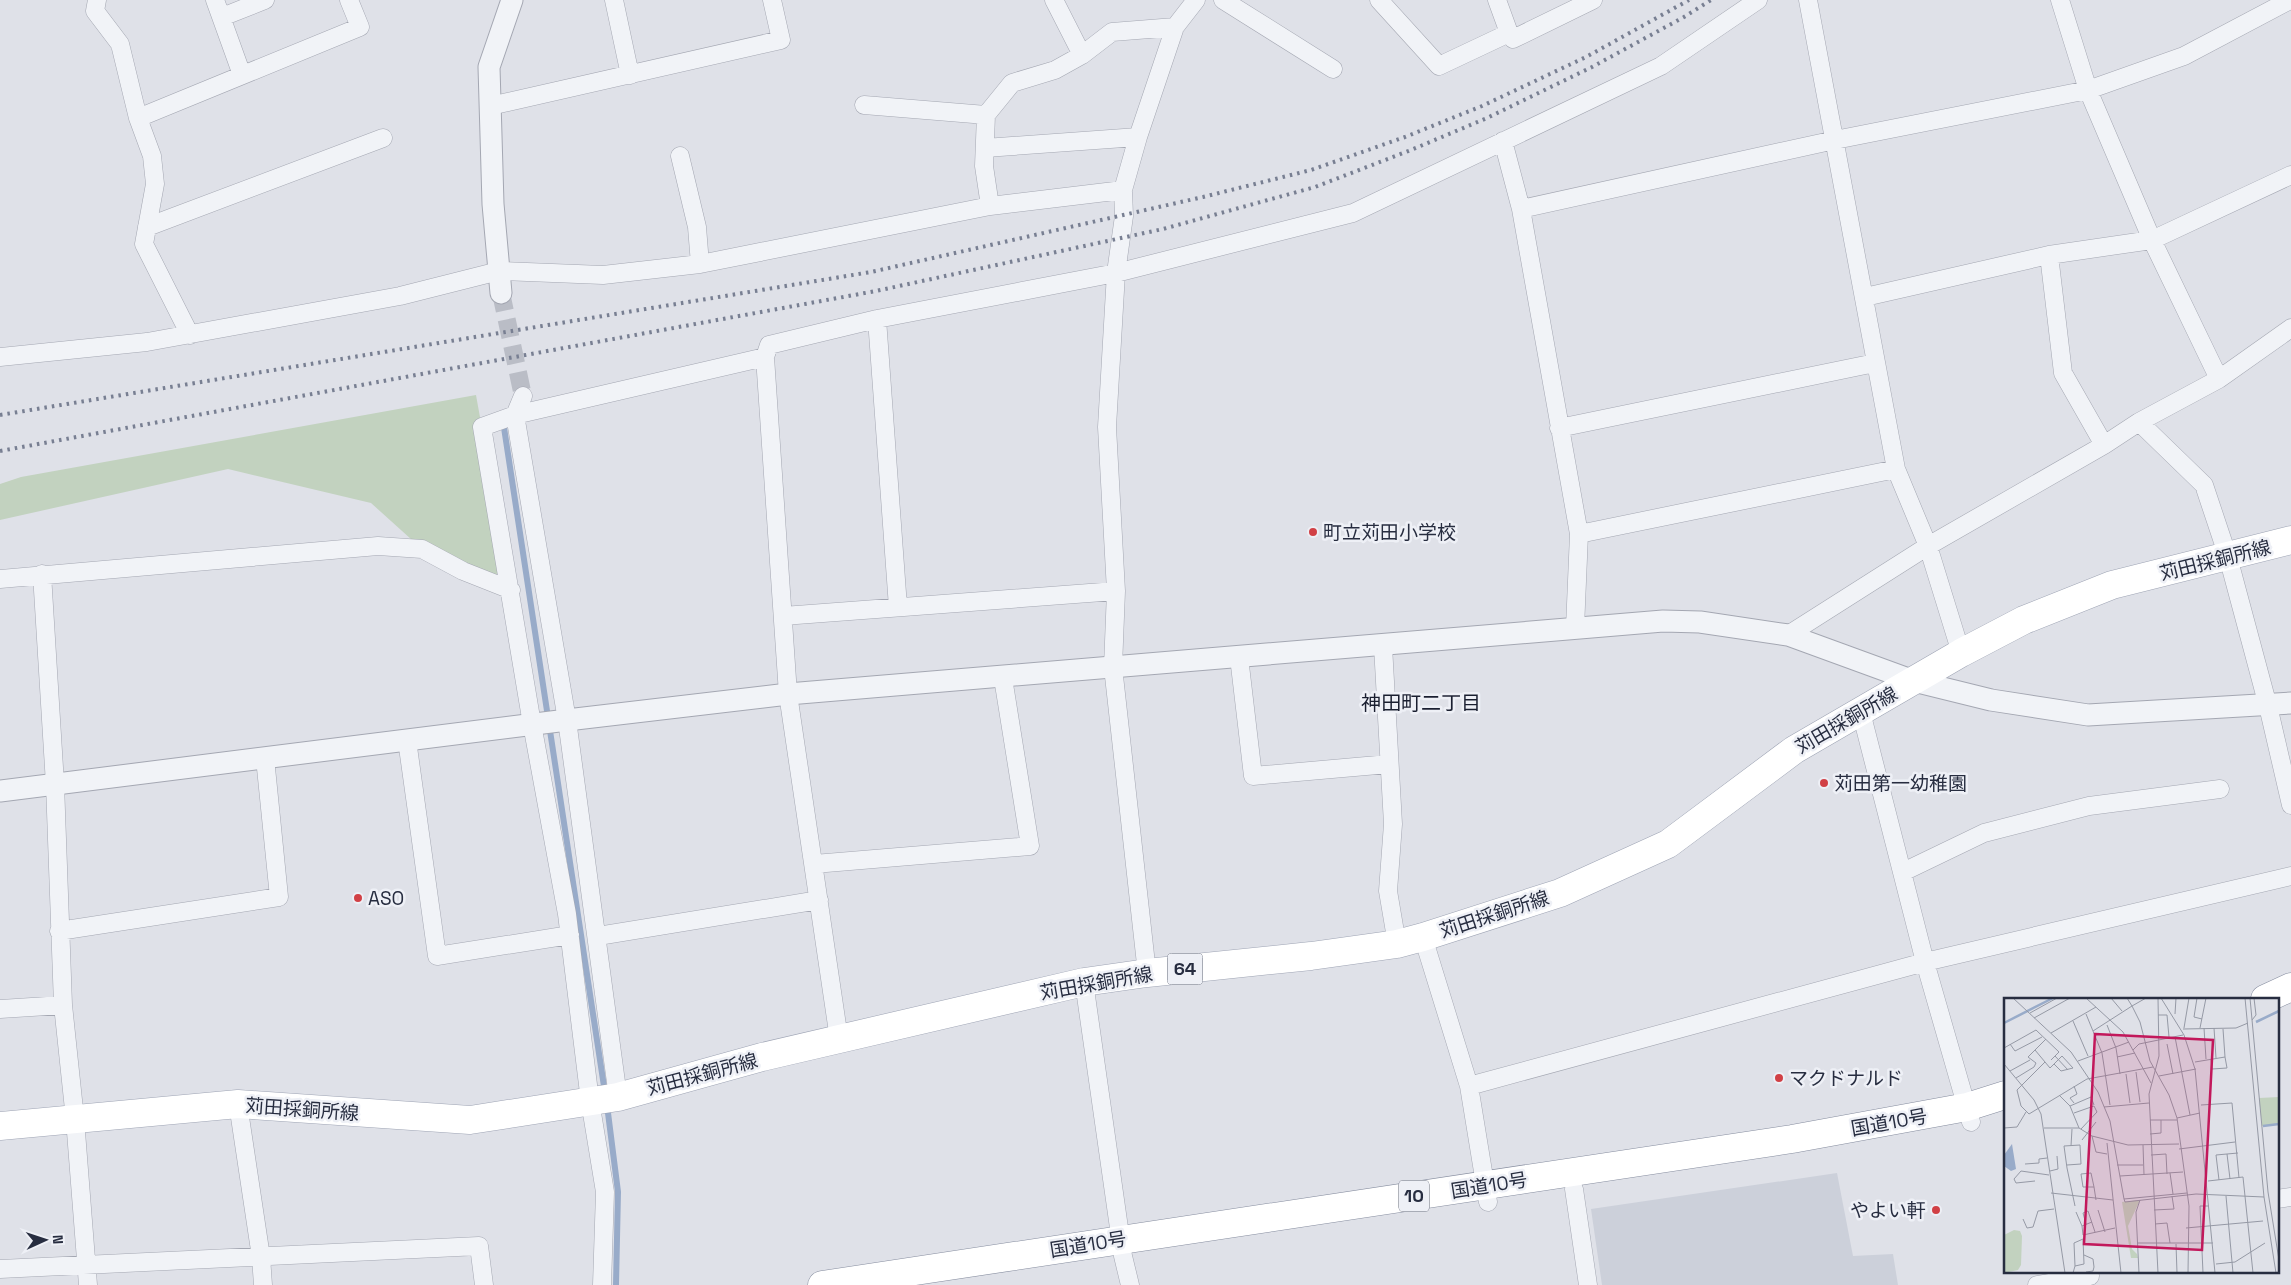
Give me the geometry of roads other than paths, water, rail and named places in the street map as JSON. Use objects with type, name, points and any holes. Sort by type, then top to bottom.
[{"type":"main road","name":"苅田採銅所線","points":[[0,1126],[238,1104],[470,1120],[618,1097],[838,1039],[1084,982],[1147,973],[1310,956],[1397,944],[1423,938],[1560,893],[1668,844],[1794,750],[1961,653],[2024,620],[2112,585],[2291,540]]},
{"type":"main road","points":[[2267,998],[2291,987]]},
{"type":"main road","points":[[2278,1013],[2291,1007]]},
{"type":"main road","name":"国道10号","points":[[1487,1194],[1574,1189],[1781,1159],[1969,1114],[2004,1096]]},
{"type":"main road","name":"国道10号","points":[[822,1285],[1122,1247],[1487,1194],[1792,1139],[1969,1114],[2004,1112]]},
{"type":"main road","name":"国道10号","points":[[945,1285],[1122,1247]]},
{"type":"street","points":[[97,0],[95,11],[120,44],[138,118],[152,156],[155,184],[144,244],[190,335]]},
{"type":"street","points":[[215,0],[242,75]]},
{"type":"street","points":[[222,17],[265,0]]},
{"type":"street","points":[[138,118],[360,27],[349,0]]},
{"type":"street","points":[[501,293],[493,204],[489,67],[512,0]]},
{"type":"street","points":[[614,0],[630,75]]},
{"type":"street","points":[[490,106],[780,40],[772,0]]},
{"type":"street","points":[[1054,0],[1082,55]]},
{"type":"street","points":[[1147,973],[1114,667],[1116,591],[1106,427],[1116,273],[1124,216],[1123,190],[1138,137],[1174,27],[1196,0]]},
{"type":"street","points":[[1223,0],[1333,69]]},
{"type":"street","points":[[1379,0],[1439,66],[1510,33]]},
{"type":"street","points":[[1497,0],[1514,39],[1593,0]]},
{"type":"street","points":[[838,1039],[788,694],[765,358],[769,344],[877,320],[1116,273],[1353,213],[1661,66],[1758,0]]},
{"type":"street","points":[[1808,0],[1896,469],[1928,546],[1961,653]]},
{"type":"street","points":[[2060,0],[2088,90],[2152,240],[2219,379]]},
{"type":"street","points":[[1521,210],[1835,140],[2088,90],[2184,56],[2290,0]]},
{"type":"street","points":[[990,206],[984,166],[986,115],[1012,84],[1055,70],[1082,55],[1112,32],[1174,27]]},
{"type":"street","points":[[864,105],[986,115]]},
{"type":"street","points":[[985,148],[1138,137]]},
{"type":"street","points":[[147,227],[383,138]]},
{"type":"street","points":[[1503,141],[1521,210],[1579,534],[1575,628]]},
{"type":"street","points":[[680,156],[697,227],[700,264]]},
{"type":"street","points":[[1865,296],[2049,255],[2152,240],[2291,175]]},
{"type":"street","points":[[0,357],[147,342],[190,335],[400,296],[498,271],[603,275],[700,264],[990,206],[1123,190]]},
{"type":"street","points":[[2049,255],[2063,374],[2104,445]]},
{"type":"street","points":[[877,320],[898,607]]},
{"type":"street","points":[[1788,634],[1928,546],[2104,445],[2139,422],[2219,379],[2291,328]]},
{"type":"street","points":[[602,1285],[605,1192],[590,1101],[570,935],[482,428],[515,415],[765,358]]},
{"type":"street","points":[[1559,428],[1875,363]]},
{"type":"street","points":[[523,396],[515,415],[567,720],[598,936],[618,1097]]},
{"type":"street","points":[[2139,422],[2204,485],[2228,557],[2268,706],[2291,805]]},
{"type":"street","points":[[1579,534],[1896,469]]},
{"type":"street","points":[[0,579],[378,546],[422,549],[463,571],[511,590]]},
{"type":"street","points":[[42,574],[55,784],[63,1005],[75,1119],[88,1285]]},
{"type":"street","points":[[783,616],[1116,591]]},
{"type":"street","points":[[0,791],[532,724],[788,694],[1002,678],[1663,621],[1700,622],[1788,634],[1914,681],[1991,700],[2088,715],[2268,706],[2291,703]]},
{"type":"street","points":[[1383,646],[1393,824],[1388,891],[1397,944]]},
{"type":"street","points":[[1239,657],[1253,776],[1390,764]]},
{"type":"street","points":[[814,864],[1030,846],[1002,678]]},
{"type":"street","points":[[1861,712],[1925,962],[1969,1114]]},
{"type":"street","points":[[407,740],[437,956],[570,935]]},
{"type":"street","points":[[59,931],[279,896],[265,758]]},
{"type":"street","points":[[1903,872],[1984,833],[2089,806],[2220,789]]},
{"type":"street","points":[[1469,1086],[1925,962],[2291,876]]},
{"type":"street","points":[[598,936],[819,900]]},
{"type":"street","points":[[1423,938],[1469,1086],[1487,1194]]},
{"type":"street","points":[[1084,982],[1122,1247],[1130,1285]]},
{"type":"street","points":[[0,1009],[63,1005]]},
{"type":"street","points":[[238,1104],[261,1257],[263,1285]]},
{"type":"street","points":[[1574,1189],[1588,1285]]},
{"type":"street","points":[[2278,1199],[2291,1198]]},
{"type":"street","points":[[0,1269],[86,1263],[261,1257],[479,1246],[484,1285]]},
{"type":"street","points":[[2037,1285],[2091,1277]]},
{"type":"waterway","points":[[503,421],[605,1093]]},
{"type":"waterway","points":[[607,1105],[618,1192],[616,1285]]},
{"type":"tunnel","points":[[501,293],[523,396]]},
{"type":"railway","points":[[0,415],[871,272],[1203,197],[1311,170],[1405,137],[1482,106],[1586,57],[1689,0]]},
{"type":"railway","points":[[0,451],[876,291],[1163,229],[1315,187],[1411,150],[1487,118],[1592,67],[1684,17],[1711,0]]},
{"type":"place","name":"町立苅田小学校","points":[[1313,532]]},
{"type":"place","name":"苅田第一幼稚園","points":[[1824,783]]},
{"type":"place","name":"ASO","points":[[358,898]]},
{"type":"place","name":"マクドナルド","points":[[1779,1078]]},
{"type":"place","name":"やよい軒","points":[[1936,1210]]},
{"type":"district","name":"神田町二丁目","points":[[1421,703]]}]
